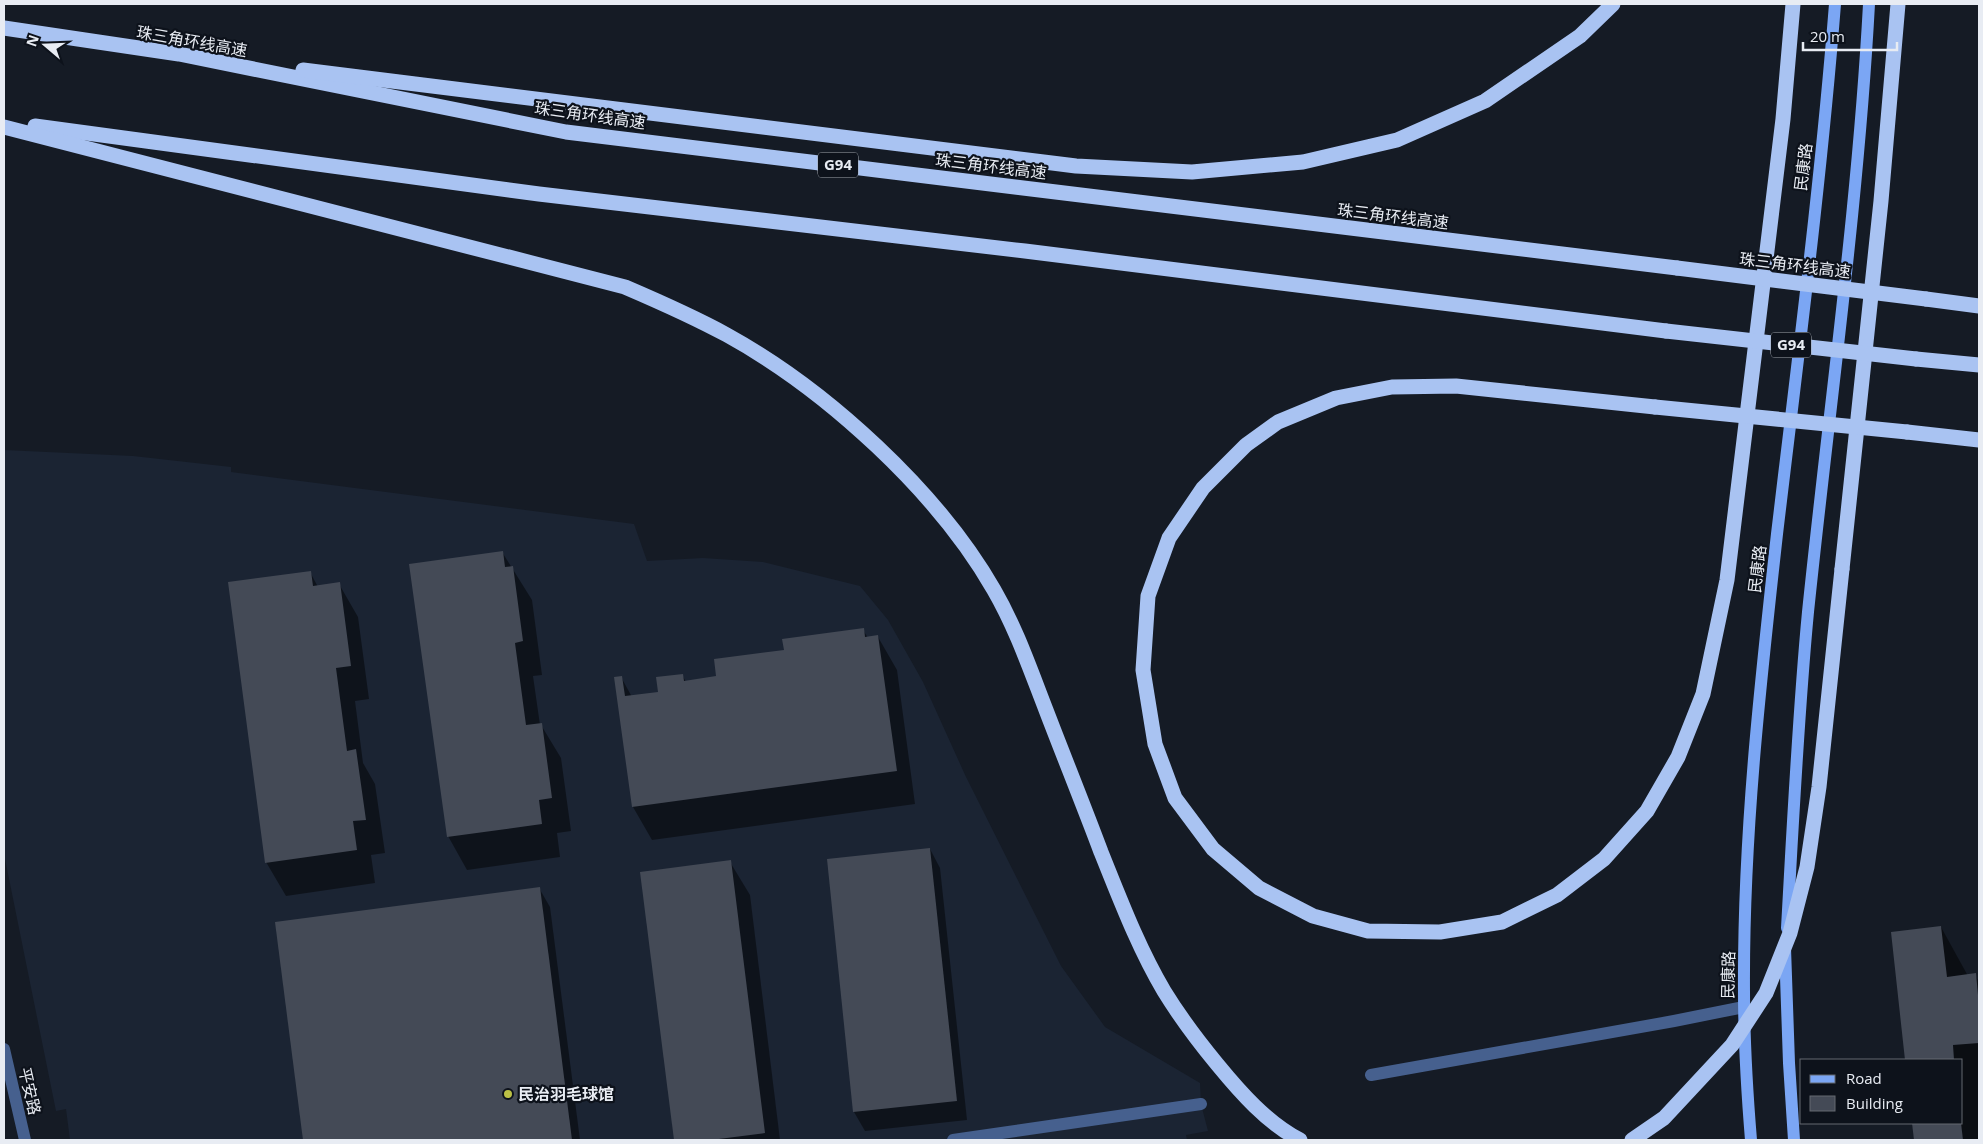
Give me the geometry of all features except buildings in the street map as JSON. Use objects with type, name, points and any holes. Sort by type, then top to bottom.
[{"type":"highway","points":[[179,54],[1076,166],[1192,172],[1303,162],[1397,140],[1485,100],[1580,36],[1613,4]]},
{"type":"highway","points":[[1794,4],[1783,118],[1726,580],[1703,694],[1678,757],[1647,811],[1604,858],[1557,896],[1502,922],[1440,932],[1368,931],[1313,916],[1259,888],[1213,849],[1175,798],[1155,744],[1143,670],[1148,596],[1169,538],[1203,488],[1246,445],[1278,422],[1336,398],[1392,387],[1456,386],[1655,407],[1907,432],[1979,440]]},
{"type":"highway","points":[[1632,1140],[1664,1118],[1732,1044],[1766,993],[1790,933],[1807,867],[1820,786],[1881,201],[1898,4]]},
{"type":"highway","name":"珠三角环线高速","points":[[4,28],[179,54],[566,132],[1979,306]]},
{"type":"highway","name":"G94","points":[[4,122],[539,194],[1025,251],[1666,331],[1979,365]]},
{"type":"highway","points":[[4,126],[625,287],[678,310],[730,337],[782,371],[832,408],[914,484],[946,520],[973,555],[1012,623],[1117,892],[1164,991],[1186,1024],[1233,1084],[1262,1113],[1300,1140]]},
{"type":"main road","name":"民康路","points":[[1751,1140],[1744,1007],[1746,884],[1752,773],[1765,638],[1827,104],[1835,4]]},
{"type":"main road","points":[[1794,1140],[1785,957],[1798,728],[1808,612],[1854,198],[1870,4]]},
{"type":"street","points":[[1371,1075],[1744,1007]]},
{"type":"street","name":"平安路","points":[[4,1049],[25,1140]]},
{"type":"street","points":[[954,1140],[1201,1104]]},
{"type":"shaded area","points":[[4,450],[133,456],[231,467],[231,472],[634,524],[647,561],[703,558],[763,562],[860,586],[888,620],[923,682],[966,777],[1061,966],[1105,1027],[1200,1083],[1201,1104],[1208,1131],[1186,1135],[1187,1140],[70,1140],[66,1109],[56,1111],[4,854]]},
{"type":"place","name":"民治羽毛球馆","points":[[508,1094]]}]
